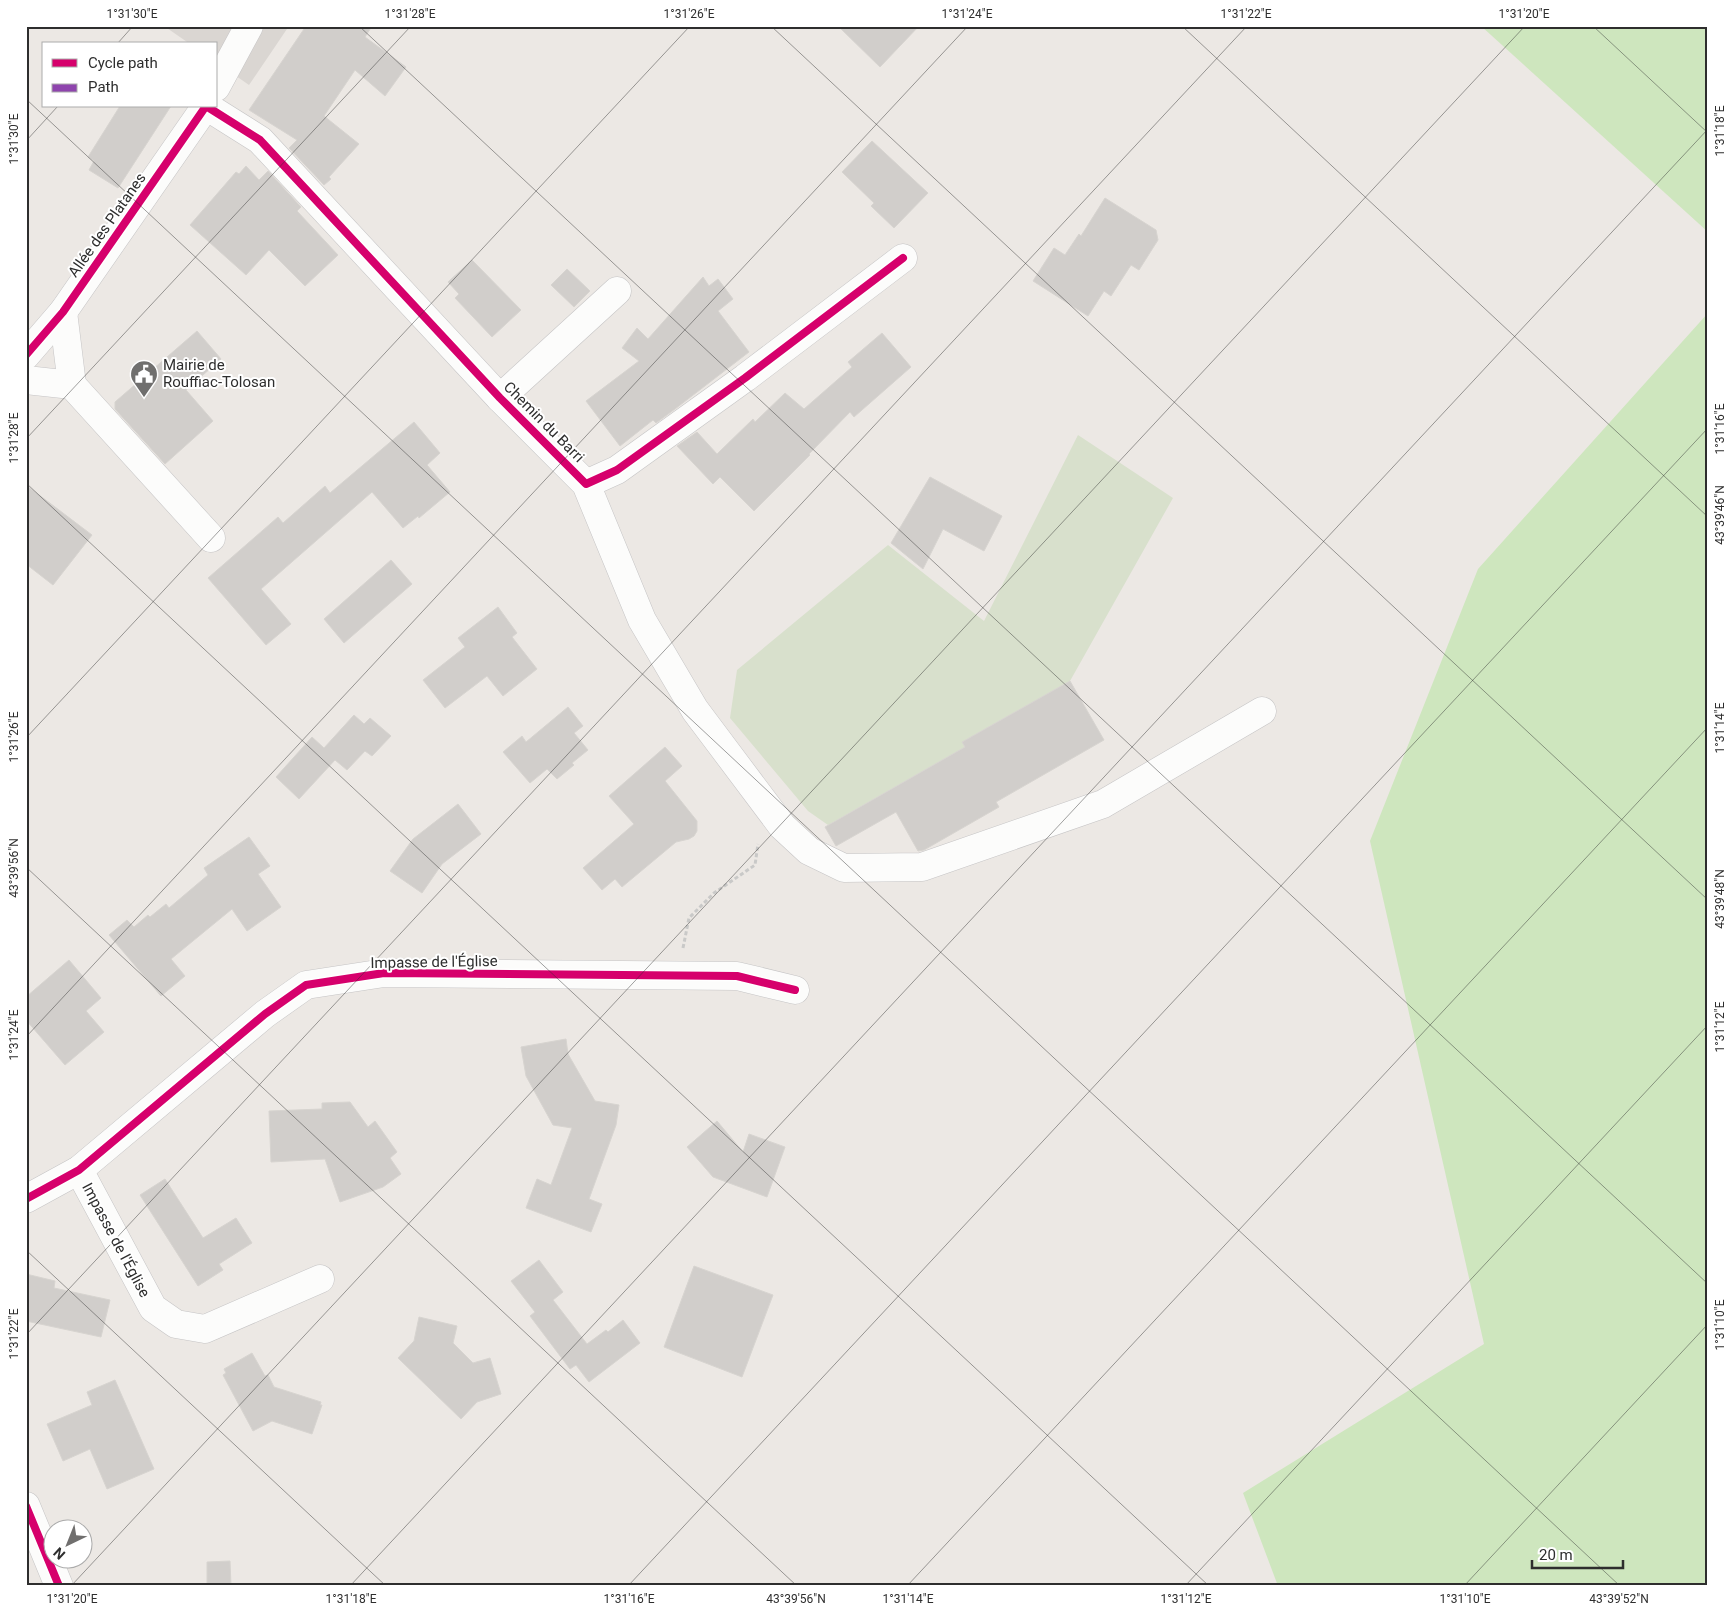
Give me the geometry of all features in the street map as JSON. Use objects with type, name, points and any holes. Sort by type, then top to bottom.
[{"type":"street","points":[[218,83],[248,27]]},
{"type":"street","name":"Allée des Platanes","points":[[26,355],[63,312],[205,108]]},
{"type":"street","name":"Chemin du Barri","points":[[209,108],[260,140],[500,398],[586,484],[617,470],[745,378],[903,258]]},
{"type":"street","points":[[500,398],[617,291]]},
{"type":"street","points":[[63,312],[72,385],[211,538]]},
{"type":"street","points":[[26,380],[72,385]]},
{"type":"street","points":[[586,484],[642,620],[695,710],[782,826],[809,851],[844,868],[922,867],[1103,804],[1262,711]]},
{"type":"street","name":"Impasse de l'Église","points":[[26,1199],[79,1170],[265,1014],[306,985],[384,973],[737,976],[794,990]]},
{"type":"street","name":"Impasse de l'Église","points":[[79,1170],[153,1308],[176,1324],[205,1329],[320,1280]]},
{"type":"street","points":[[26,1506],[59,1586]]},
{"type":"path","points":[[680,976],[683,943],[689,918],[714,893],[755,865],[758,847],[756,840]]},
{"type":"green space","points":[[1481,26],[1708,26],[1708,232]]},
{"type":"green space","points":[[1708,313],[1708,1586],[1278,1586],[1243,1493],[1484,1344],[1370,841],[1478,569]]},
{"type":"green space","points":[[1078,435],[1173,498],[1070,681],[962,742],[965,747],[828,825],[808,811],[730,718],[737,670],[888,545],[984,621]]},
{"type":"shaded area","points":[[164,26],[289,26],[249,85],[218,63],[218,42],[187,42]]},
{"type":"building","points":[[306,26],[372,26],[365,37],[406,67],[385,96],[355,70],[324,116],[359,144],[324,185],[289,148],[297,140],[249,110]]},
{"type":"building","points":[[838,26],[919,26],[880,67]]},
{"type":"building","points":[[119,108],[170,108],[118,188],[89,170],[94,161],[88,157]]},
{"type":"building","points":[[872,141],[928,193],[894,228],[871,206],[874,203],[842,172]]},
{"type":"building","points":[[246,166],[259,180],[268,171],[301,207],[297,211],[338,255],[305,286],[269,250],[246,275],[190,225],[236,172],[239,174]]},
{"type":"building","points":[[1105,198],[1156,230],[1158,240],[1139,270],[1131,265],[1111,296],[1104,291],[1088,316],[1033,281],[1054,248],[1065,255],[1079,234],[1081,236]]},
{"type":"building","points":[[472,260],[521,310],[492,337],[455,298],[459,294],[448,282]]},
{"type":"building","points":[[567,269],[590,291],[574,307],[551,285]]},
{"type":"building","points":[[703,277],[709,286],[718,279],[733,299],[718,311],[749,352],[656,423],[653,420],[620,446],[586,401],[639,361],[622,348],[637,328],[648,339]]},
{"type":"building","points":[[197,331],[221,359],[186,390],[213,421],[165,464],[115,409],[115,402]]},
{"type":"building","points":[[882,333],[911,367],[854,417],[850,412],[754,511],[720,477],[713,484],[677,446],[697,432],[717,454],[753,419],[755,422],[785,393],[804,409],[852,367],[848,362]]},
{"type":"building","points":[[414,422],[440,453],[427,465],[450,492],[419,518],[418,516],[403,528],[372,492],[261,589],[291,624],[266,645],[208,578],[278,517],[283,523],[325,486],[330,493]]},
{"type":"building","points":[[930,477],[1002,516],[984,551],[943,529],[923,569],[891,543]]},
{"type":"building","points":[[26,485],[92,535],[53,585],[26,564]]},
{"type":"building","points":[[391,560],[412,584],[344,643],[324,619]]},
{"type":"building","points":[[498,607],[517,633],[512,637],[537,669],[503,696],[487,676],[445,708],[423,680],[465,647],[458,638]]},
{"type":"building","points":[[1070,681],[1104,740],[996,802],[999,807],[924,850],[918,851],[896,812],[836,846],[825,827],[965,747],[962,742]]},
{"type":"building","points":[[568,707],[583,726],[574,733],[588,750],[557,779],[547,769],[530,783],[503,752],[522,736],[526,742]]},
{"type":"building","points":[[354,715],[364,724],[370,718],[391,736],[372,756],[365,751],[347,770],[335,760],[299,799],[276,777],[312,737],[324,748]]},
{"type":"building","points":[[665,747],[682,766],[665,781],[697,821],[697,831],[689,839],[676,842],[622,887],[615,879],[602,890],[583,868],[634,824],[609,796]]},
{"type":"building","points":[[458,804],[481,834],[442,864],[422,893],[390,871],[413,839]]},
{"type":"building","points":[[249,837],[270,866],[258,874],[281,907],[247,931],[232,909],[171,959],[185,976],[161,996],[109,935],[127,920],[134,927],[148,915],[150,917],[166,904],[169,908],[208,875],[204,868]]},
{"type":"building","points":[[69,960],[101,998],[86,1011],[104,1032],[65,1065],[26,1020],[26,997]]},
{"type":"building","points":[[566,1039],[568,1054],[595,1101],[619,1105],[616,1125],[589,1199],[602,1204],[591,1232],[526,1208],[537,1179],[551,1185],[572,1128],[553,1125],[526,1076],[521,1047]]},
{"type":"building","points":[[350,1102],[368,1127],[375,1121],[397,1152],[390,1158],[401,1174],[383,1187],[340,1202],[325,1159],[271,1162],[269,1111],[322,1109],[322,1103]]},
{"type":"building","points":[[717,1121],[743,1152],[749,1134],[785,1147],[767,1197],[713,1177],[687,1147]]},
{"type":"building","points":[[165,1179],[203,1238],[236,1218],[252,1243],[219,1264],[223,1270],[198,1286],[140,1195]]},
{"type":"building","points":[[539,1260],[563,1292],[553,1300],[587,1344],[606,1330],[608,1332],[623,1320],[640,1343],[589,1382],[576,1365],[570,1369],[530,1316],[535,1312],[511,1281]]},
{"type":"building","points":[[694,1266],[773,1295],[742,1377],[664,1347]]},
{"type":"building","points":[[26,1274],[55,1281],[54,1288],[110,1300],[101,1337],[26,1321]]},
{"type":"building","points":[[419,1317],[457,1326],[453,1343],[473,1363],[490,1358],[501,1394],[477,1402],[461,1419],[398,1358],[414,1341]]},
{"type":"building","points":[[252,1353],[265,1376],[268,1375],[274,1387],[321,1402],[320,1405],[322,1405],[312,1434],[272,1421],[253,1431],[223,1375],[226,1373],[224,1369]]},
{"type":"building","points":[[115,1380],[154,1469],[107,1489],[90,1449],[63,1461],[47,1424],[92,1405],[87,1392]]},
{"type":"building","points":[[230,1561],[231,1586],[207,1586],[207,1562]]},
{"type":"cycle path","points":[[26,355],[63,312],[205,108]]},
{"type":"cycle path","points":[[209,108],[260,140],[500,398],[586,484],[617,470],[745,378],[903,258]]},
{"type":"cycle path","points":[[26,1199],[79,1170],[265,1014],[306,985],[384,973],[737,976],[795,990]]},
{"type":"cycle path","points":[[26,1506],[59,1586]]},
{"type":"place","name":"Mairie de Rouffiac-Tolosan","points":[[144,398]]}]
